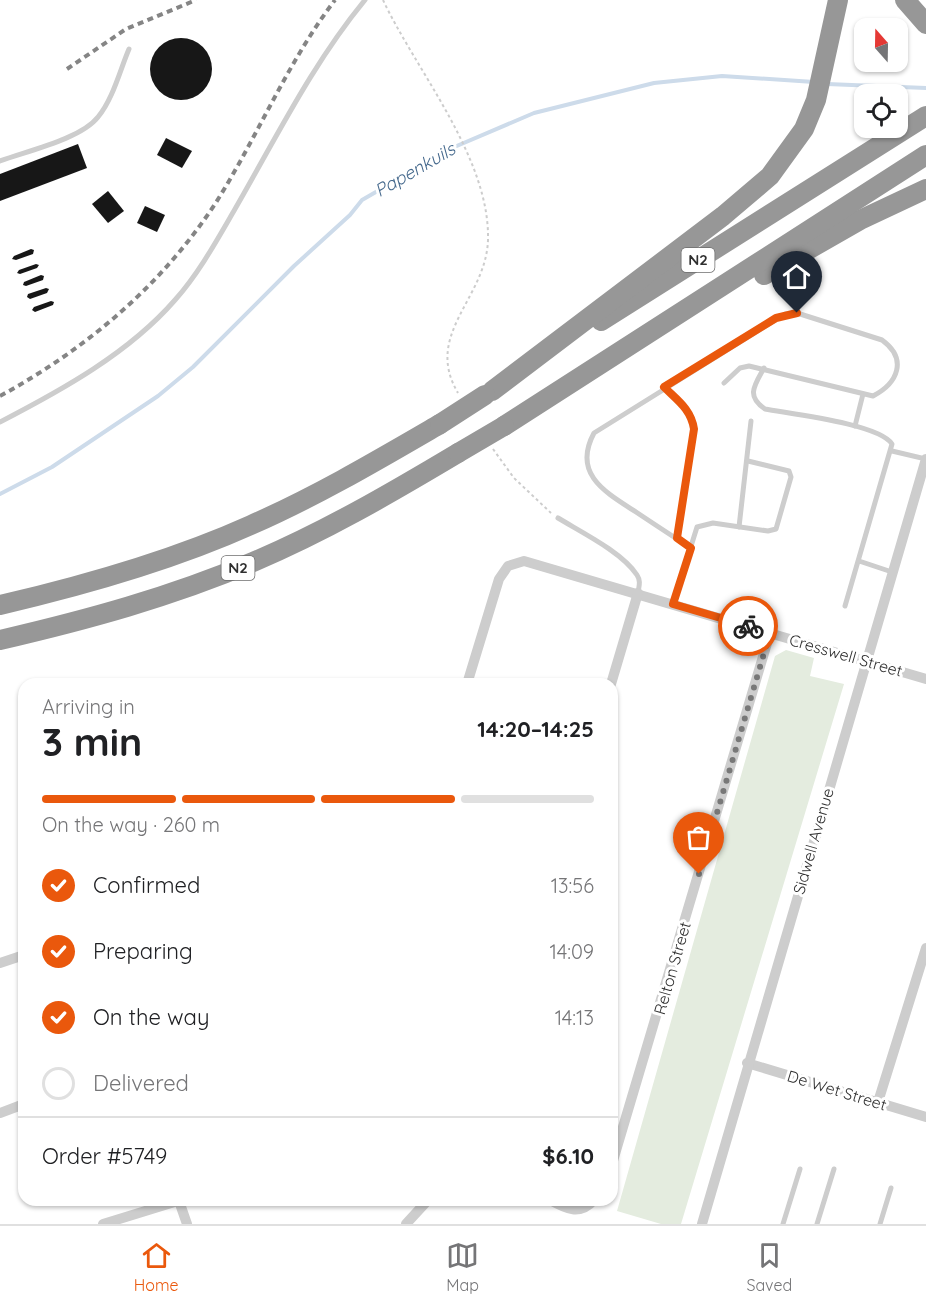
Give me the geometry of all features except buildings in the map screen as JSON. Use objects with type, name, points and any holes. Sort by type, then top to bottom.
[{"type":"highway","points":[[489,393],[748,197],[770,176],[804,129],[816,100],[831,41],[838,0]]},
{"type":"highway","points":[[905,0],[926,24]]},
{"type":"highway","name":"N2","points":[[0,605],[118,575],[249,526],[374,463],[440,424],[918,121]]},
{"type":"highway","name":"N2","points":[[0,640],[128,608],[254,561],[354,514],[541,405],[926,155]]},
{"type":"highway","points":[[541,405],[861,220],[926,189]]},
{"type":"street","name":"Sidwell Avenue","points":[[702,1224],[926,459]]},
{"type":"street","name":"Cresswell Street","points":[[469,678],[499,579],[508,566],[524,561],[926,679]]},
{"type":"street","points":[[613,678],[638,593]]},
{"type":"street","name":"Relton Street","points":[[618,1144],[770,633]]},
{"type":"street","points":[[878,1102],[926,948]]},
{"type":"street","points":[[0,963],[18,957]]},
{"type":"street","name":"De Wet Street","points":[[747,1064],[926,1117]]},
{"type":"street","points":[[0,1113],[18,1106]]},
{"type":"street","points":[[103,1224],[161,1206]]},
{"type":"street","points":[[182,1206],[187,1224]]},
{"type":"street","points":[[406,1224],[422,1206]]},
{"type":"street","points":[[563,1206],[572,1210],[588,1206]]},
{"type":"lane","points":[[0,422],[63,387],[124,347],[148,328],[176,299],[203,263],[314,72],[365,0]]},
{"type":"lane","points":[[0,161],[85,129],[98,118],[129,48]]},
{"type":"lane","points":[[691,548],[602,490],[590,472],[587,458],[588,445],[594,433],[776,318],[797,313],[882,340],[892,347],[897,372],[893,382],[873,396],[764,368],[740,368],[724,383]]},
{"type":"lane","points":[[764,368],[752,388],[752,395],[765,409],[855,426],[888,438],[892,451],[845,606]]},
{"type":"lane","points":[[664,387],[685,407],[692,417],[694,429],[677,538]]},
{"type":"lane","points":[[855,426],[863,394]]},
{"type":"lane","points":[[739,527],[751,421]]},
{"type":"lane","points":[[892,451],[926,459]]},
{"type":"lane","points":[[673,604],[698,527],[703,523],[768,531],[776,529],[791,477],[789,471],[784,467],[748,461]]},
{"type":"lane","points":[[558,518],[625,562],[638,575],[640,583],[638,593]]},
{"type":"lane","points":[[859,561],[892,572]]},
{"type":"lane","points":[[783,1224],[800,1168]]},
{"type":"lane","points":[[817,1224],[834,1169]]},
{"type":"lane","points":[[880,1224],[891,1188]]},
{"type":"path","points":[[383,0],[480,181],[487,223],[486,255],[477,285],[450,333],[447,348],[446,366],[459,396]]},
{"type":"path","points":[[487,440],[514,478],[558,518]]},
{"type":"shaded area","points":[[786,650],[814,658],[810,676],[844,684],[681,1224],[661,1224],[617,1211],[775,656]]},
{"type":"waterway","name":"Papenkuils","points":[[0,494],[52,467],[158,396],[193,367],[294,266],[350,215],[362,200],[452,148],[534,113],[654,83],[722,76],[814,82]]},
{"type":"waterway","name":"Papenkuils","points":[[827,84],[926,88]]},
{"type":"railway","points":[[67,69],[126,29],[196,0]]},
{"type":"railway","points":[[0,396],[32,378],[92,336],[120,313],[171,262],[215,204],[302,49],[335,0]]},
{"type":"way so far","points":[[699,874],[770,633],[748,626]]},
{"type":"route","points":[[748,626],[673,604],[691,548],[677,538],[694,429],[692,417],[685,407],[664,387],[776,318],[785,314],[797,313]]}]
